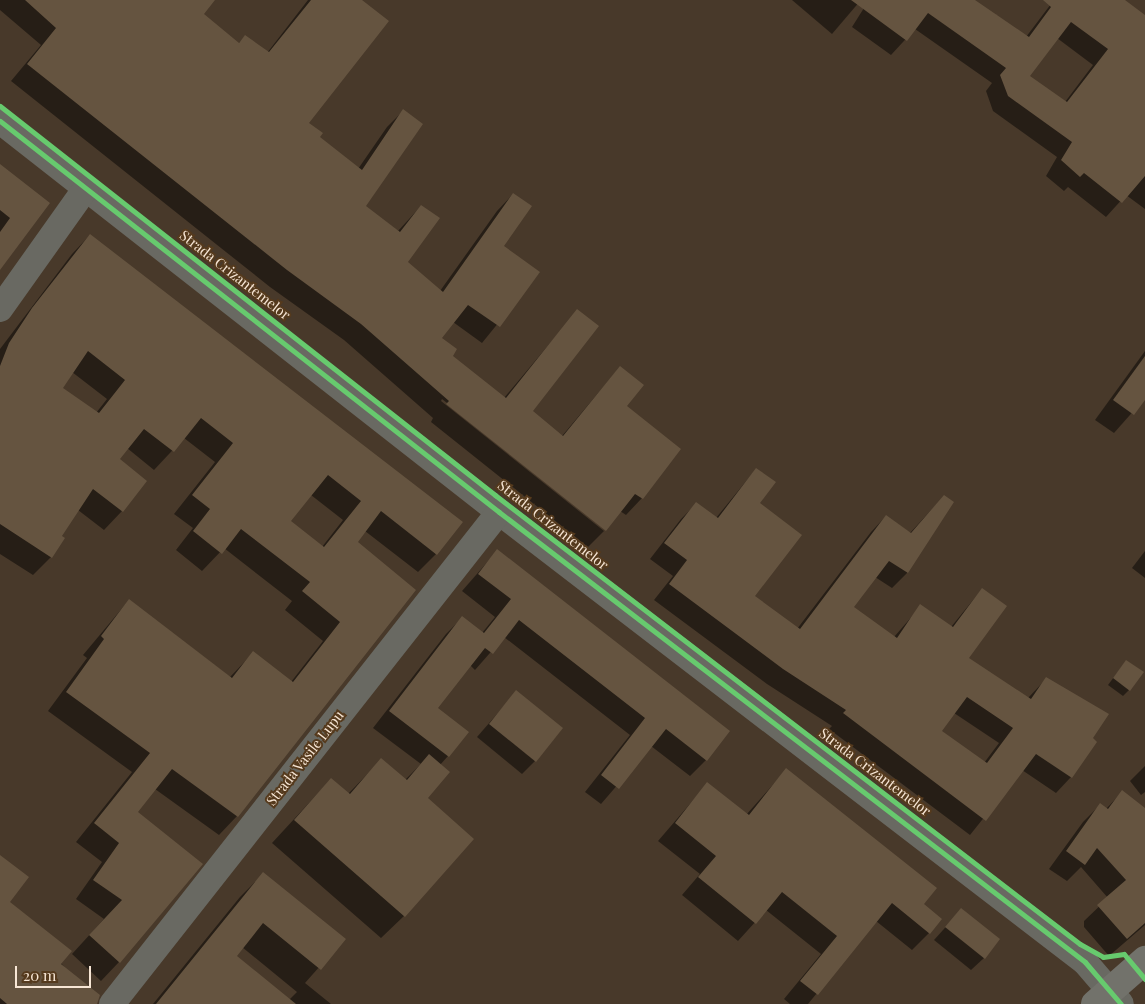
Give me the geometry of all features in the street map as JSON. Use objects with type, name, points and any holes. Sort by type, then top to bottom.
[{"type":"main road","points":[[1109,999],[1145,960]]},
{"type":"street","name":"Strada Crizantemelor","points":[[0,121],[499,512],[1085,962],[1109,999]]},
{"type":"street","points":[[0,309],[86,188]]},
{"type":"street","name":"Strada Vasile Lupu","points":[[112,1004],[499,512]]},
{"type":"building","points":[[25,0],[215,0],[204,14],[239,43],[245,35],[269,52],[311,0],[362,0],[389,21],[309,123],[323,133],[320,137],[362,170],[403,109],[423,124],[366,206],[400,232],[421,205],[440,218],[408,262],[443,292],[513,193],[532,206],[504,246],[540,272],[500,327],[468,305],[442,338],[457,349],[453,356],[506,398],[577,309],[599,326],[533,411],[563,436],[620,366],[644,385],[627,406],[681,449],[643,499],[635,494],[606,531],[446,404],[449,401],[361,324],[287,270],[27,64],[56,28]]},
{"type":"building","points":[[851,0],[975,0],[1029,37],[1051,7],[1043,0],[1125,0],[1145,15],[1145,176],[1122,203],[1084,173],[1080,177],[1061,160],[1072,142],[1008,96],[1000,75],[1006,68],[928,13],[907,41]],"holes":[[[1071,22],[1108,49],[1067,102],[1030,76]]]},
{"type":"building","points":[[0,164],[50,203],[0,270],[0,232],[10,218],[0,210]]},
{"type":"building","points":[[90,234],[463,522],[437,555],[381,511],[358,542],[416,590],[238,817],[172,769],[138,812],[203,864],[120,963],[89,935],[122,900],[93,880],[119,843],[94,823],[150,753],[66,692],[104,639],[101,636],[129,599],[232,678],[253,651],[293,682],[340,622],[302,591],[310,582],[241,529],[222,554],[193,531],[210,509],[192,495],[233,443],[201,418],[174,452],[144,429],[120,459],[147,481],[123,512],[93,489],[62,536],[65,538],[52,558],[0,524],[0,366],[9,343],[32,308]],"holes":[[[88,351],[125,380],[99,413],[63,388]],[[328,475],[361,501],[324,547],[291,521]]]},
{"type":"building","points":[[1145,356],[1145,400],[1134,415],[1113,400]]},
{"type":"building","points":[[756,468],[776,482],[760,503],[802,535],[755,596],[800,629],[886,515],[911,533],[944,495],[954,502],[908,573],[889,561],[854,607],[897,638],[920,604],[953,627],[982,588],[1007,606],[969,658],[1031,699],[1046,677],[1109,714],[1093,738],[1097,742],[1072,778],[1036,754],[986,821],[843,713],[846,710],[783,669],[669,584],[687,560],[664,543],[696,502],[718,518]],"holes":[[[967,697],[1013,728],[987,763],[942,731]]]},
{"type":"building","points":[[497,549],[730,731],[707,761],[666,729],[619,789],[601,775],[645,718],[519,620],[493,654],[485,648],[438,708],[469,732],[449,757],[389,711],[462,616],[484,633],[511,599],[478,574]]},
{"type":"building","points":[[1126,660],[1144,672],[1130,691],[1113,678]]},
{"type":"building","points":[[516,690],[563,728],[536,762],[489,724]]},
{"type":"building","points":[[429,754],[450,772],[428,798],[474,839],[405,917],[294,820],[331,778],[350,794],[381,758],[407,780]]},
{"type":"building","points":[[786,768],[937,888],[924,904],[942,919],[930,934],[892,903],[818,995],[800,981],[837,936],[782,892],[756,924],[698,877],[716,856],[675,823],[707,782],[749,815]]},
{"type":"building","points":[[1122,790],[1145,808],[1145,923],[1127,939],[1097,905],[1126,880],[1097,848],[1085,865],[1066,851],[1100,803],[1108,809]]},
{"type":"building","points":[[0,855],[29,877],[10,902],[72,951],[61,964],[100,995],[97,1004],[7,1004],[0,998]]},
{"type":"building","points":[[263,872],[346,939],[321,970],[263,923],[237,956],[296,1004],[156,1004]]},
{"type":"building","points":[[961,908],[1000,939],[985,959],[945,927]]},
{"type":"cycle path","points":[[0,106],[495,495],[1080,944],[1103,957],[1124,954],[1145,979]]},
{"type":"cycle path","points":[[0,121],[499,512],[1085,962],[1121,1004]]}]
